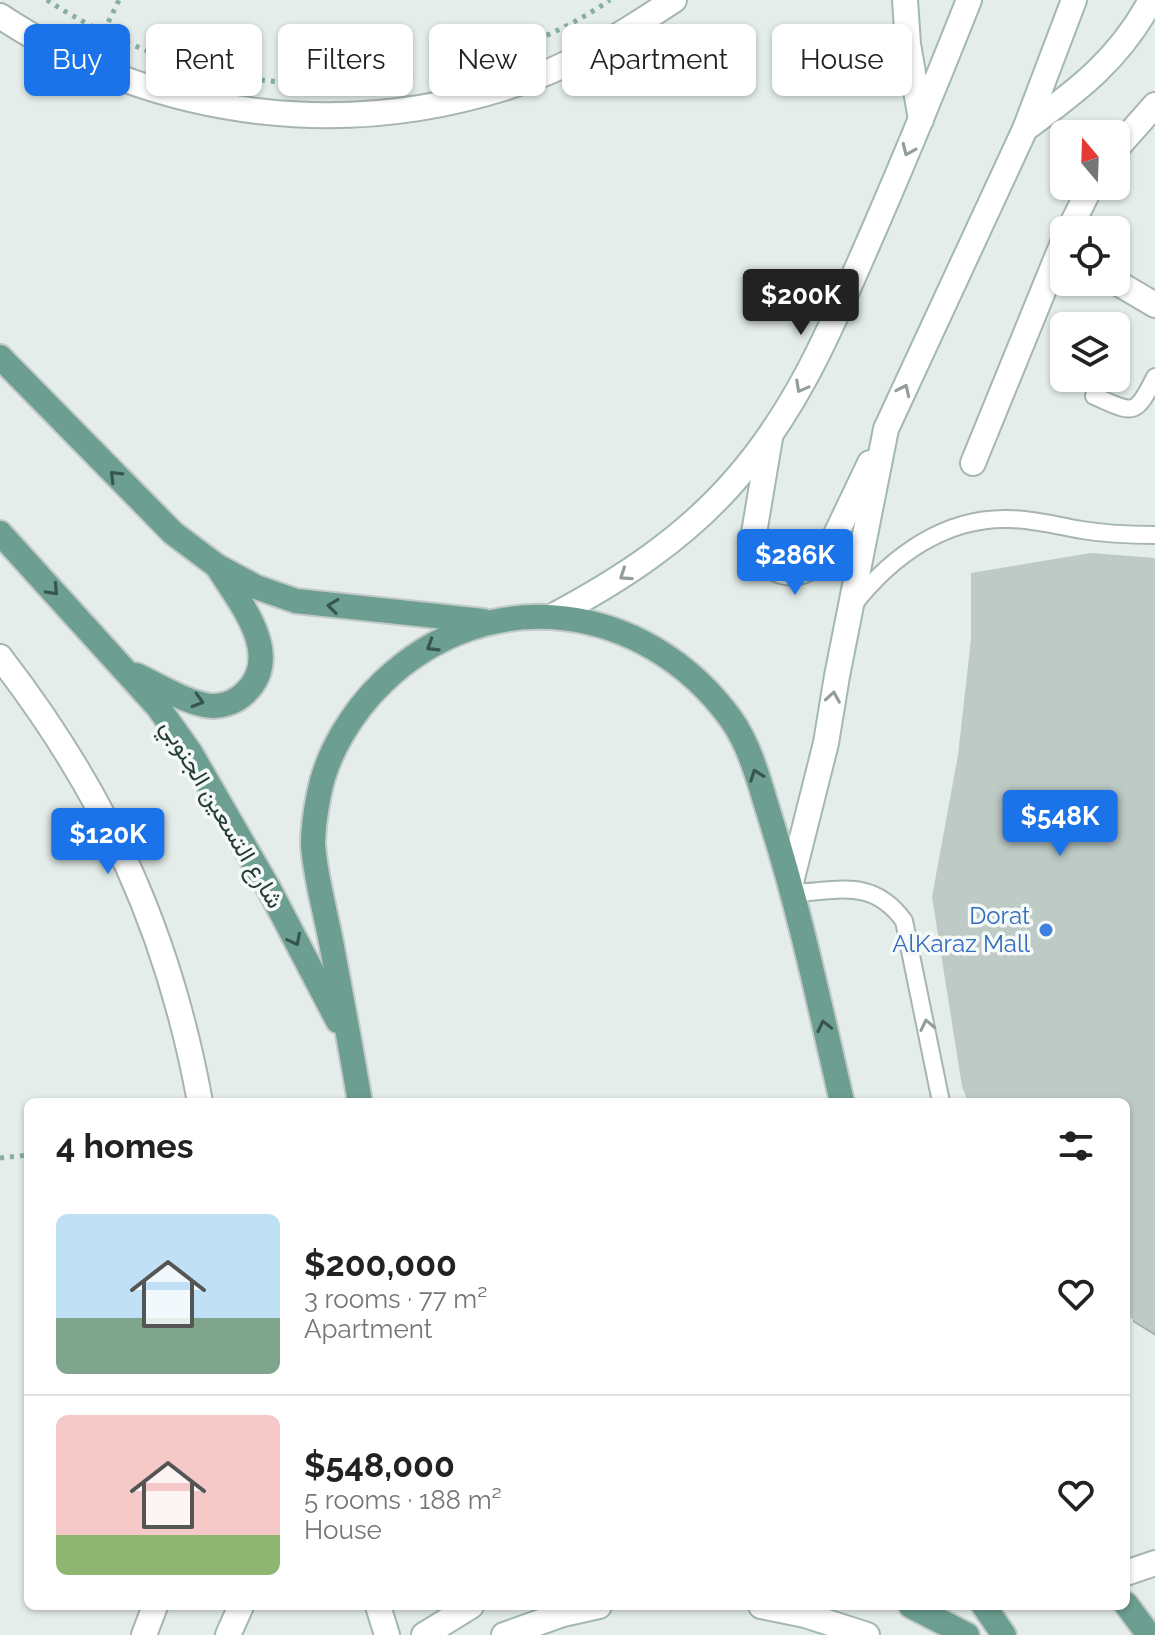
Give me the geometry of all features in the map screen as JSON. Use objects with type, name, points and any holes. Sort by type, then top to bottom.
[{"type":"main road","points":[[0,357],[173,533],[217,566],[256,587],[296,601],[494,621]]},
{"type":"main road","name":"شارع التسعين الجنوبي","points":[[0,533],[127,671],[190,752],[269,889],[350,1043]]},
{"type":"main road","points":[[127,671],[206,705],[224,705],[241,698],[254,685],[261,668],[262,650],[256,631],[217,566]]},
{"type":"main road","points":[[359,1098],[313,843],[319,792],[336,744],[373,691],[401,665],[445,638],[494,621],[551,617],[604,625],[655,647],[698,680],[732,722],[756,771],[792,888],[841,1098]]},
{"type":"main road","points":[[1130,1609],[1149,1635]]},
{"type":"main road","points":[[919,1610],[967,1635]]},
{"type":"main road","points":[[987,1610],[1004,1635]]},
{"type":"street","points":[[0,16],[37,41],[116,77],[189,100],[273,115],[369,115],[455,102],[537,77],[615,39],[674,0]]},
{"type":"street","points":[[905,0],[908,44],[921,120]]},
{"type":"street","points":[[551,617],[602,590],[672,540],[735,481],[771,436],[821,351],[969,0]]},
{"type":"street","points":[[771,436],[754,533],[757,548],[765,561],[777,570],[791,573],[806,571],[819,563],[828,551],[886,429],[1025,129],[1074,0]]},
{"type":"street","points":[[1025,129],[1096,74],[1116,53],[1151,0]]},
{"type":"street","points":[[1130,133],[1155,105]]},
{"type":"street","points":[[973,463],[1050,276]]},
{"type":"street","points":[[1130,290],[1155,305]]},
{"type":"street","points":[[792,888],[826,743],[886,429]]},
{"type":"street","points":[[0,657],[38,706],[88,784],[130,866],[164,952],[189,1041],[199,1098]]},
{"type":"street","points":[[1130,1572],[1155,1563]]},
{"type":"street","points":[[144,1635],[153,1610]]},
{"type":"street","points":[[228,1635],[239,1610]]},
{"type":"street","points":[[379,1610],[387,1635]]},
{"type":"street","points":[[424,1635],[465,1610]]},
{"type":"street","points":[[504,1635],[581,1610]]},
{"type":"street","points":[[781,1610],[867,1635]]},
{"type":"lane","points":[[1094,396],[1124,409],[1135,408],[1144,401],[1155,377]]},
{"type":"lane","points":[[851,608],[891,563],[915,545],[975,522],[1011,519],[1113,534],[1155,535]]},
{"type":"lane","points":[[792,888],[875,893],[892,904],[904,921],[940,1098]]},
{"type":"path","points":[[47,0],[91,24]]},
{"type":"path","points":[[107,24],[119,0]]},
{"type":"path","points":[[546,36],[610,0]]},
{"type":"path","points":[[130,42],[196,66],[278,82]]},
{"type":"path","points":[[413,77],[423,76]]},
{"type":"path","points":[[0,1158],[24,1155]]},
{"type":"building","name":"Dorat AlKaraz Mall","points":[[1091,553],[1155,558],[1155,1333],[1130,1317],[1130,1098],[966,1098],[962,1086],[932,897],[958,755],[971,639],[971,573]]},
{"type":"place","name":"Dorat AlKaraz Mall","points":[[1046,930]]}]
